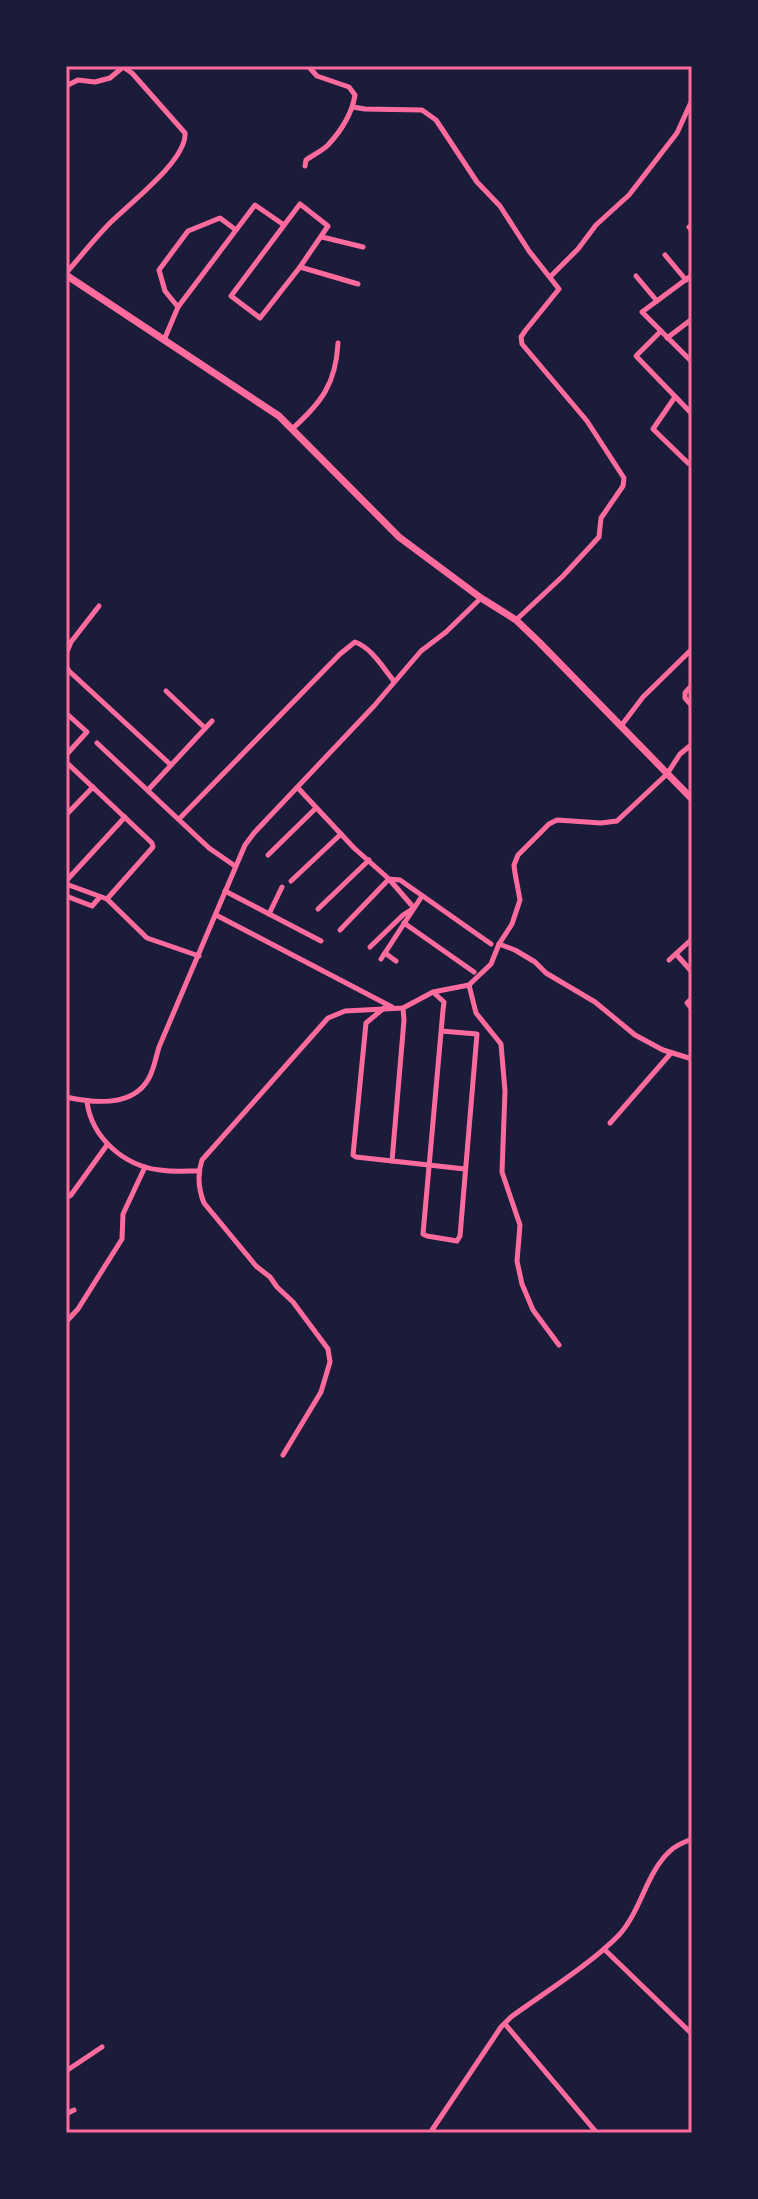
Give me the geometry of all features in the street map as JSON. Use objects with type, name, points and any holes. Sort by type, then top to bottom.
[{"type":"street","points":[[66,86],[78,80],[95,82],[110,78],[124,66],[185,133],[172,162],[110,222],[66,274],[279,416],[399,537],[516,620],[692,799]]},
{"type":"street","points":[[305,166],[306,160],[328,145],[345,123],[355,95],[349,87],[317,76],[308,66]]},
{"type":"street","points":[[551,276],[596,225],[629,195],[677,133],[692,100]]},
{"type":"street","points":[[353,107],[422,110],[433,117],[477,182],[500,206],[529,251],[558,287],[521,341],[587,421],[624,478],[624,483],[603,512],[599,537],[516,620]]},
{"type":"street","points":[[300,204],[328,226],[260,318],[231,296],[284,225],[300,204]]},
{"type":"street","points":[[164,340],[178,307],[255,205],[284,225]]},
{"type":"street","points":[[178,307],[165,291],[159,270],[188,231],[220,218],[236,230]]},
{"type":"street","points":[[322,237],[363,247]]},
{"type":"street","points":[[665,255],[686,280]]},
{"type":"street","points":[[300,267],[358,284]]},
{"type":"street","points":[[692,275],[642,312],[692,362]]},
{"type":"street","points":[[636,276],[657,301]]},
{"type":"street","points":[[667,338],[692,319]]},
{"type":"street","points":[[661,331],[636,356],[691,410]]},
{"type":"street","points":[[292,429],[309,413],[330,383],[337,364],[338,343]]},
{"type":"street","points":[[675,397],[653,429],[688,463]]},
{"type":"street","points":[[66,1097],[87,1102],[118,1101],[134,1093],[148,1080],[159,1047],[245,845],[421,651],[481,598]]},
{"type":"street","points":[[66,654],[71,642],[99,606]]},
{"type":"street","points":[[179,819],[355,642],[374,656],[394,681]]},
{"type":"street","points":[[621,726],[643,697],[692,649]]},
{"type":"street","points":[[66,666],[171,765]]},
{"type":"street","points":[[692,685],[685,693],[692,706]]},
{"type":"street","points":[[166,691],[205,728]]},
{"type":"street","points":[[66,713],[87,732],[66,755]]},
{"type":"street","points":[[148,790],[212,721]]},
{"type":"street","points":[[97,743],[209,848],[235,866]]},
{"type":"street","points":[[283,1455],[321,1392],[330,1362],[328,1349],[293,1302],[256,1266],[204,1203],[199,1192],[198,1171],[202,1160],[328,1018],[345,1011],[403,1008],[433,992],[469,985],[491,964],[512,924],[520,900],[514,865],[518,855],[557,820],[617,821],[667,774],[680,754],[691,745]]},
{"type":"street","points":[[66,762],[153,847],[104,898],[92,906],[66,896]]},
{"type":"street","points":[[66,815],[93,787]]},
{"type":"street","points":[[298,788],[414,908]]},
{"type":"street","points":[[268,855],[316,808]]},
{"type":"street","points":[[125,817],[66,882],[104,898],[147,938],[199,956]]},
{"type":"street","points":[[291,881],[341,834]]},
{"type":"street","points":[[318,909],[369,860]]},
{"type":"street","points":[[389,879],[400,880],[491,944]]},
{"type":"street","points":[[340,930],[389,879]]},
{"type":"street","points":[[269,914],[282,887]]},
{"type":"street","points":[[81,902],[86,891]]},
{"type":"street","points":[[225,891],[321,941]]},
{"type":"street","points":[[396,961],[383,956],[422,896]]},
{"type":"street","points":[[370,947],[414,908]]},
{"type":"street","points":[[216,915],[395,1009]]},
{"type":"street","points":[[404,923],[474,972]]},
{"type":"street","points":[[669,960],[692,939]]},
{"type":"street","points":[[499,944],[535,962],[546,973],[595,1002],[635,1035],[671,1053],[692,1059]]},
{"type":"street","points":[[676,954],[692,972]]},
{"type":"street","points":[[469,985],[476,1013],[501,1044],[505,1091],[502,1172],[520,1225],[517,1261],[522,1284],[533,1310],[559,1345]]},
{"type":"street","points":[[433,992],[444,1002],[441,1031],[428,1165],[423,1234],[457,1241],[460,1236],[477,1034],[441,1031]]},
{"type":"street","points":[[692,998],[687,1003],[692,1009]]},
{"type":"street","points":[[384,1008],[366,1023],[353,1155],[465,1169]]},
{"type":"street","points":[[392,1161],[403,1008]]},
{"type":"street","points":[[610,1123],[671,1053]]},
{"type":"street","points":[[87,1102],[89,1117],[107,1145],[145,1167],[198,1171]]},
{"type":"street","points":[[66,1198],[107,1145]]},
{"type":"street","points":[[66,1322],[78,1309],[122,1239],[123,1214],[145,1167]]},
{"type":"street","points":[[430,2133],[505,2023],[604,1949],[630,1920],[667,1854],[692,1839]]},
{"type":"street","points":[[604,1949],[692,2034]]},
{"type":"street","points":[[505,2023],[597,2133]]},
{"type":"street","points":[[66,2071],[102,2047]]},
{"type":"street","points":[[66,2114],[74,2110]]}]
